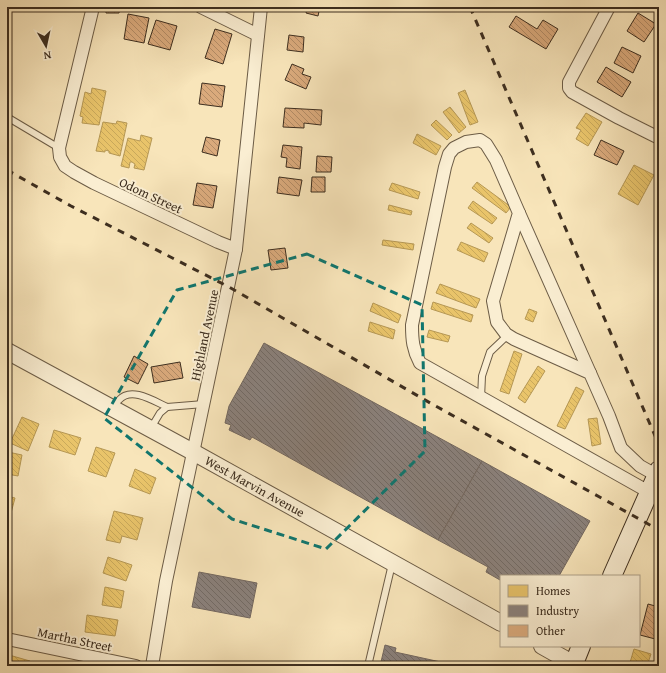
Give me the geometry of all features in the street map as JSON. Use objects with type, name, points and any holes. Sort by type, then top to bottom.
[{"type":"main road","points":[[612,575],[658,472]]},
{"type":"main road","points":[[573,665],[581,647]]},
{"type":"street","points":[[59,153],[93,7]]},
{"type":"street","points":[[201,7],[258,35]]},
{"type":"street","name":"Highland Avenue","points":[[152,666],[166,581],[236,249],[261,7]]},
{"type":"street","points":[[609,7],[569,82],[569,88],[572,92],[659,138]]},
{"type":"street","points":[[649,492],[420,363],[415,354],[412,341],[412,325],[445,167],[449,154],[454,148],[466,142],[480,140],[486,144],[496,160],[609,416],[621,448],[640,466],[658,472]]},
{"type":"street","name":"Odom Street","points":[[59,153],[65,166],[94,183],[218,242],[236,249]]},
{"type":"street","points":[[519,214],[494,301],[497,322],[508,335],[514,339],[590,373]]},
{"type":"street","name":"West Marvin Avenue","points":[[7,352],[150,430],[194,452],[500,622]]},
{"type":"street","name":"Martha Street","points":[[7,639],[136,666]]},
{"type":"street","points":[[544,647],[573,665]]},
{"type":"lane","points":[[7,117],[59,153]]},
{"type":"lane","points":[[481,398],[482,376],[490,352],[508,335]]},
{"type":"lane","points":[[113,409],[119,399],[129,394],[144,396],[167,407],[204,404]]},
{"type":"lane","points":[[150,430],[160,413],[167,407]]},
{"type":"lane","points":[[368,666],[392,563]]},
{"type":"highlighted area","points":[[307,254],[422,305],[425,451],[326,549],[232,519],[104,418],[177,290]]},
{"type":"building: Homes","points":[[92,88],[106,91],[99,125],[82,123],[83,117],[80,116],[85,92],[91,94]]},
{"type":"building: Homes","points":[[465,90],[478,122],[470,125],[458,93]]},
{"type":"building: Homes","points":[[450,107],[466,127],[459,133],[443,112]]},
{"type":"building: Homes","points":[[586,113],[602,122],[588,146],[576,139],[581,130],[576,128]]},
{"type":"building: Homes","points":[[436,120],[452,135],[447,140],[431,125]]},
{"type":"building: Homes","points":[[117,121],[127,123],[120,156],[109,153],[109,151],[105,150],[105,152],[96,151],[103,122],[116,124]]},
{"type":"building: Homes","points":[[417,134],[441,146],[436,155],[413,143]]},
{"type":"building: Homes","points":[[141,135],[152,138],[144,170],[134,168],[135,164],[132,162],[130,162],[129,168],[121,166],[128,138],[140,141]]},
{"type":"building: Homes","points":[[634,165],[654,175],[638,205],[618,194]]},
{"type":"building: Homes","points":[[477,182],[511,207],[506,213],[472,188]]},
{"type":"building: Homes","points":[[392,183],[420,192],[418,199],[389,190]]},
{"type":"building: Homes","points":[[473,201],[497,218],[492,224],[468,208]]},
{"type":"building: Homes","points":[[389,205],[412,211],[411,215],[388,210]]},
{"type":"building: Homes","points":[[471,223],[493,238],[489,243],[467,228]]},
{"type":"building: Homes","points":[[383,240],[414,244],[413,250],[382,245]]},
{"type":"building: Homes","points":[[461,242],[488,253],[484,262],[457,250]]},
{"type":"building: Homes","points":[[440,284],[480,299],[476,308],[436,293]]},
{"type":"building: Homes","points":[[433,302],[473,315],[471,322],[431,309]]},
{"type":"building: Homes","points":[[373,303],[401,315],[398,323],[370,311]]},
{"type":"building: Homes","points":[[529,309],[537,312],[533,322],[525,319]]},
{"type":"building: Homes","points":[[370,322],[395,330],[393,339],[368,331]]},
{"type":"building: Homes","points":[[429,330],[450,336],[448,342],[427,337]]},
{"type":"building: Homes","points":[[514,351],[522,354],[509,394],[500,391]]},
{"type":"building: Homes","points":[[538,366],[545,371],[525,403],[518,398]]},
{"type":"building: Homes","points":[[576,387],[584,391],[565,429],[557,426]]},
{"type":"building: Homes","points":[[22,417],[39,424],[28,451],[10,443]]},
{"type":"building: Homes","points":[[597,418],[601,444],[592,446],[588,419]]},
{"type":"building: Homes","points":[[54,430],[81,438],[75,455],[49,447]]},
{"type":"building: Homes","points":[[96,447],[115,453],[106,477],[88,471]]},
{"type":"building: Homes","points":[[8,452],[22,455],[18,476],[7,474]]},
{"type":"building: Homes","points":[[135,469],[156,478],[150,494],[129,486]]},
{"type":"building: Homes","points":[[7,496],[15,498],[11,513],[7,512]]},
{"type":"building: Homes","points":[[114,511],[143,518],[137,540],[122,536],[120,543],[106,540]]},
{"type":"building: Homes","points":[[108,557],[132,565],[126,581],[103,573]]},
{"type":"building: Homes","points":[[105,587],[124,591],[121,608],[102,605]]},
{"type":"building: Homes","points":[[87,615],[118,620],[115,636],[85,632]]},
{"type":"building: Homes","points":[[634,649],[651,654],[647,666],[629,666]]},
{"type":"building: Homes","points":[[9,655],[30,661],[29,666],[7,666]]},
{"type":"building: Industry","points":[[264,343],[482,461],[438,540],[252,437],[250,440],[229,430],[231,425],[225,423],[229,406]]},
{"type":"building: Industry","points":[[482,461],[590,521],[560,575],[500,575],[500,580],[486,572],[488,567],[438,540]]},
{"type":"building: Industry","points":[[199,572],[257,583],[250,618],[192,607]]},
{"type":"building: Industry","points":[[385,645],[396,648],[395,652],[459,666],[380,666]]},
{"type":"building: Other","points":[[106,7],[120,7],[119,13],[106,13]]},
{"type":"building: Other","points":[[297,7],[320,7],[318,16],[306,13],[307,9]]},
{"type":"building: Other","points":[[638,13],[656,24],[644,42],[627,31]]},
{"type":"building: Other","points":[[128,14],[149,18],[144,43],[124,39]]},
{"type":"building: Other","points":[[516,16],[537,29],[543,20],[558,29],[546,49],[509,27]]},
{"type":"building: Other","points":[[156,20],[177,26],[170,50],[148,44]]},
{"type":"building: Other","points":[[215,29],[232,34],[223,64],[205,58]]},
{"type":"building: Other","points":[[289,35],[304,37],[303,52],[287,50]]},
{"type":"building: Other","points":[[622,47],[641,56],[633,73],[614,63]]},
{"type":"building: Other","points":[[292,64],[304,69],[302,74],[311,77],[306,89],[285,80]]},
{"type":"building: Other","points":[[606,67],[631,82],[622,97],[597,82]]},
{"type":"building: Other","points":[[202,83],[225,86],[222,107],[199,104]]},
{"type":"building: Other","points":[[285,108],[322,110],[321,125],[304,123],[304,128],[283,127]]},
{"type":"building: Other","points":[[206,137],[220,140],[217,156],[202,152]]},
{"type":"building: Other","points":[[601,140],[624,151],[617,165],[594,155]]},
{"type":"building: Other","points":[[283,145],[302,147],[300,169],[286,167],[287,158],[281,157]]},
{"type":"building: Other","points":[[317,156],[332,157],[331,172],[316,172]]},
{"type":"building: Other","points":[[279,177],[302,180],[299,196],[277,193]]},
{"type":"building: Other","points":[[312,177],[325,177],[325,192],[311,192]]},
{"type":"building: Other","points":[[197,183],[217,186],[213,208],[193,205]]},
{"type":"building: Other","points":[[285,248],[288,268],[271,270],[268,250]]},
{"type":"building: Other","points":[[134,356],[148,364],[138,384],[124,377]]},
{"type":"building: Other","points":[[180,362],[183,378],[154,383],[151,367]]},
{"type":"building: Other","points":[[648,604],[659,607],[659,640],[640,635]]},
{"type":"railway","points":[[470,7],[659,445]]},
{"type":"railway","points":[[7,170],[71,206],[229,287],[432,404],[659,530]]}]
